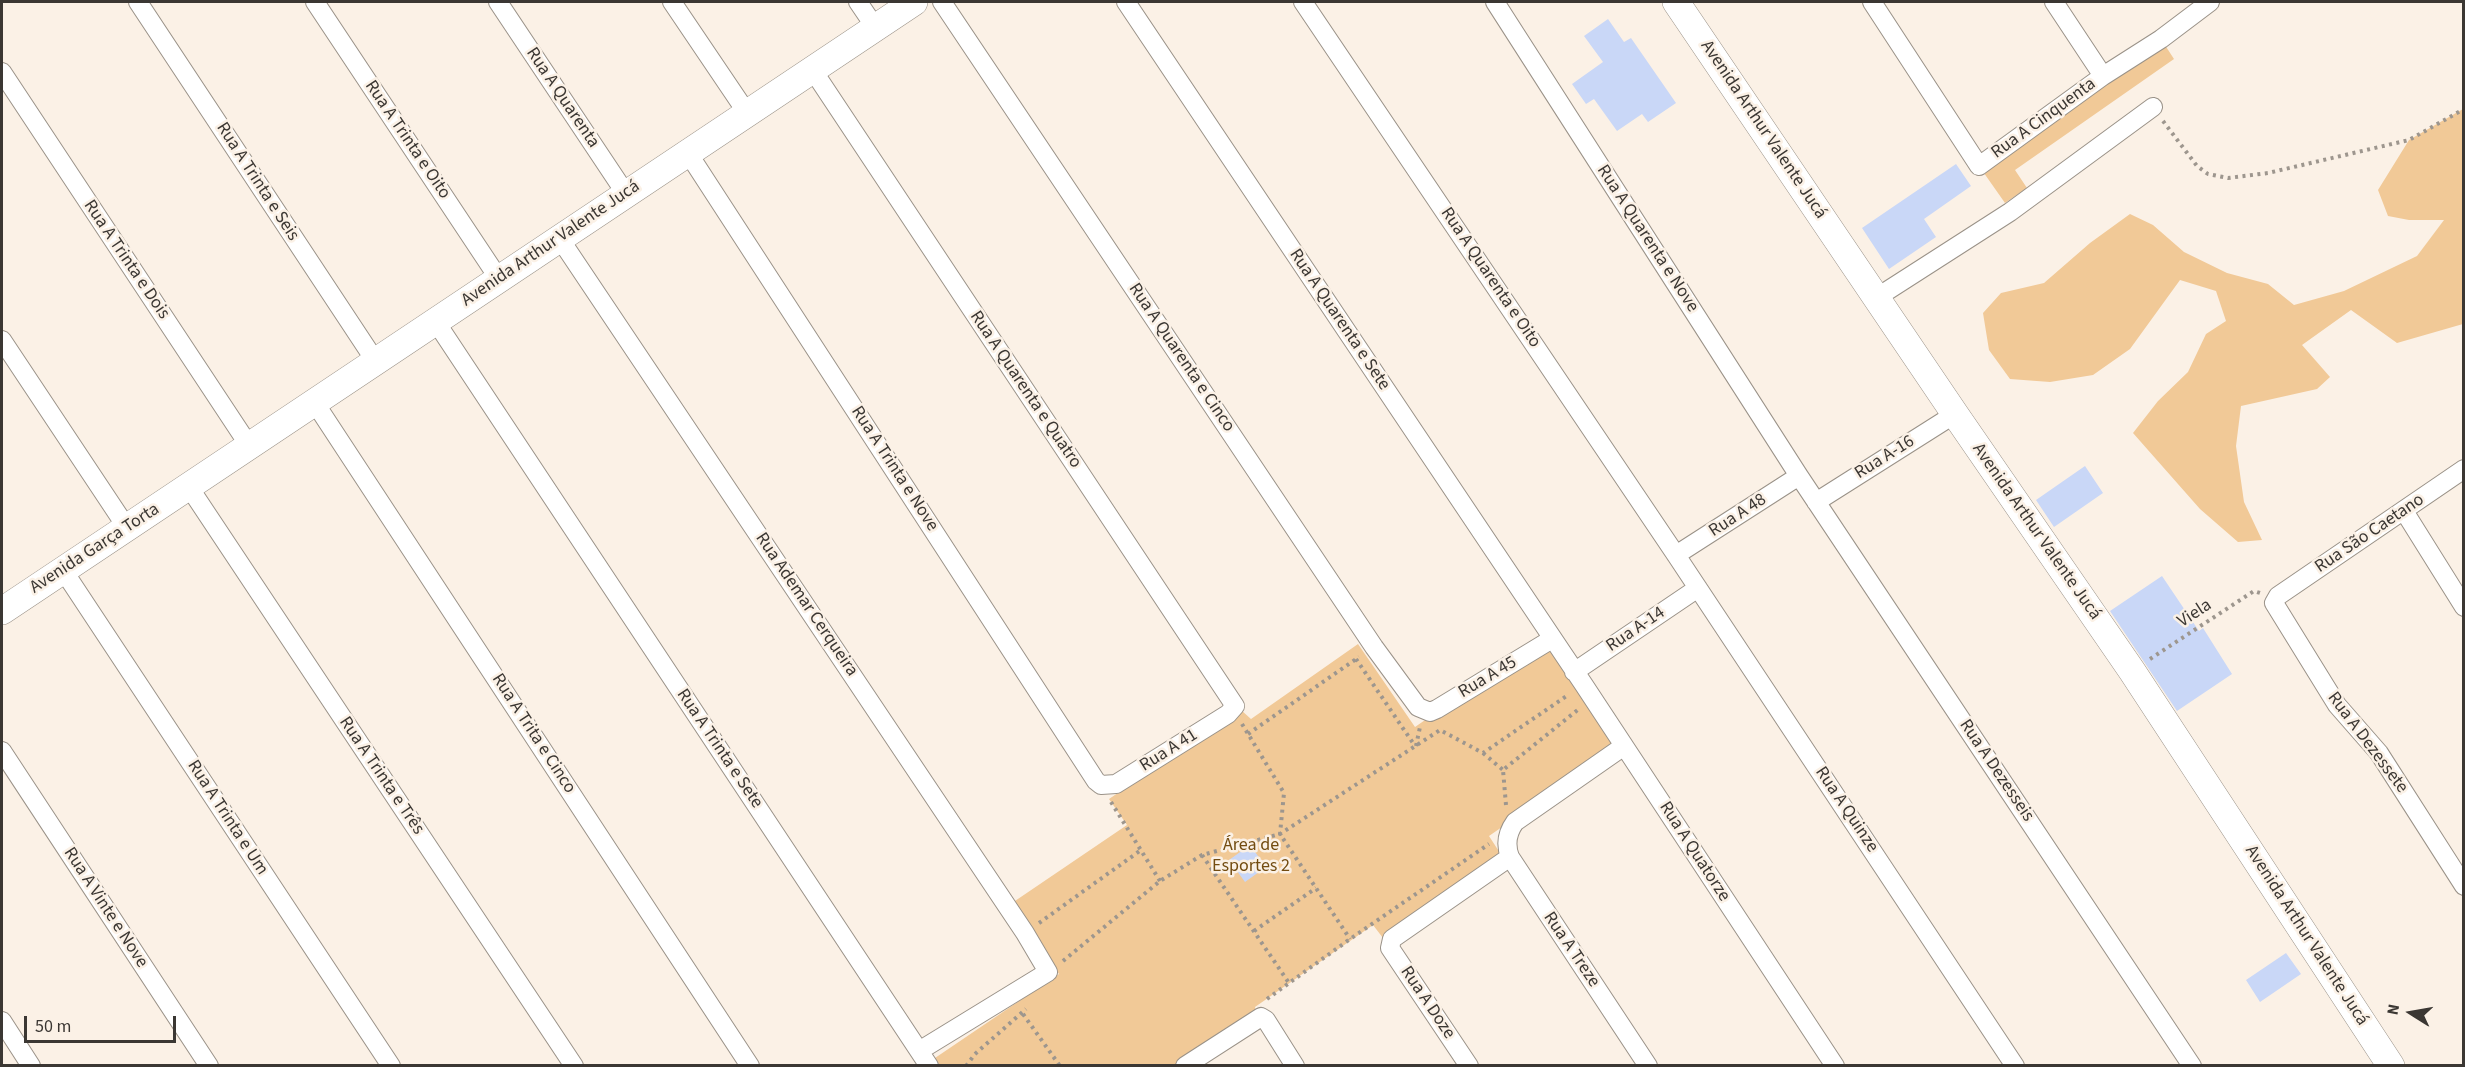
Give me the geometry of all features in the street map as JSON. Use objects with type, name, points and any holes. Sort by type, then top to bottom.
[{"type":"street","name":"Rua A Trinta e Seis","points":[[138,2],[376,362]]},
{"type":"street","name":"Rua A Trinta e Oito","points":[[315,2],[499,279]]},
{"type":"street","name":"Rua A Quarenta","points":[[498,2],[626,194]]},
{"type":"street","points":[[672,2],[747,113]]},
{"type":"street","points":[[858,2],[875,27]]},
{"type":"street","name":"Avenida Arthur Valente Jucá","points":[[189,487],[914,2]]},
{"type":"street","name":"Rua A Quarenta e Cinco","points":[[942,2],[1374,647],[1418,707],[1424,711]]},
{"type":"street","name":"Rua A Quarenta e Sete","points":[[1126,2],[1552,639]]},
{"type":"street","name":"Rua A Quarenta e Oito","points":[[1303,2],[1676,555]]},
{"type":"street","name":"Rua A Quarenta e Nove","points":[[1495,2],[1799,476]]},
{"type":"street","name":"Avenida Arthur Valente Jucá","points":[[1676,2],[2132,671],[2391,1065]]},
{"type":"street","name":"Rua A Cinquenta","points":[[1872,2],[1979,166],[2103,76],[2161,39],[2210,2]]},
{"type":"street","points":[[2054,2],[2103,76]]},
{"type":"street","name":"Rua A Quarenta e Quatro","points":[[812,69],[1235,706],[1233,710]]},
{"type":"street","name":"Rua A Trinta e Dois","points":[[2,72],[250,447]]},
{"type":"street","points":[[1876,298],[2010,212],[2153,107]]},
{"type":"street","name":"Rua A Trinta e Nove","points":[[688,153],[1096,781],[1101,784]]},
{"type":"street","name":"Rua Ademar Cerqueira","points":[[560,239],[1025,933],[1048,974]]},
{"type":"street","name":"Rua A Trinta e Sete","points":[[436,322],[924,1058],[1048,974]]},
{"type":"street","points":[[2,340],[127,528]]},
{"type":"street","name":"Rua A Trita e Cinco","points":[[315,403],[750,1065]]},
{"type":"street","name":"Rua A-16","points":[[1816,502],[1955,414]]},
{"type":"street","name":"Rua São Caetano","points":[[2275,598],[2463,469]]},
{"type":"street","name":"Rua A 48","points":[[1676,555],[1799,476]]},
{"type":"street","name":"Rua A Dezesseis","points":[[1799,476],[2192,1065]]},
{"type":"street","name":"Avenida Garça Torta","points":[[2,611],[189,487]]},
{"type":"street","name":"Rua A Trinta e Três","points":[[189,487],[574,1065]]},
{"type":"street","points":[[2404,511],[2463,607]]},
{"type":"street","name":"Rua A Quinze","points":[[1676,555],[2015,1065]]},
{"type":"street","name":"Rua A Trinta e Um","points":[[63,570],[391,1065]]},
{"type":"street","name":"Rua A-14","points":[[1583,685],[1698,588]]},
{"type":"street","name":"Rua A Dezessete","points":[[2275,598],[2275,607],[2337,705],[2379,753],[2463,886]]},
{"type":"street","name":"Rua A Quatorze","points":[[1552,639],[1835,1065]]},
{"type":"street","name":"Rua A 45","points":[[1424,711],[1437,709],[1552,639]]},
{"type":"street","name":"Rua A 41","points":[[1101,784],[1116,784],[1233,710]]},
{"type":"street","points":[[1510,857],[1506,847],[1509,831],[1515,822],[1624,746]]},
{"type":"street","name":"Rua A Vinte e Nove","points":[[2,751],[209,1065]]},
{"type":"street","name":"Rua A Doze","points":[[1469,1065],[1390,948],[1392,939],[1510,857]]},
{"type":"street","name":"Rua A Treze","points":[[1510,857],[1648,1065]]},
{"type":"street","points":[[1185,1065],[1261,1010],[1296,1065]]},
{"type":"street","points":[[2,1021],[31,1065]]},
{"type":"path","points":[[2153,107],[2197,166],[2208,174],[2228,178],[2268,173],[2409,140],[2463,109]]},
{"type":"path","name":"Viela","points":[[2132,671],[2254,591],[2275,598]]},
{"type":"path","points":[[1248,734],[1374,647]]},
{"type":"path","points":[[1356,659],[1415,746]]},
{"type":"path","points":[[1483,753],[1583,685]]},
{"type":"path","points":[[1503,770],[1583,685]]},
{"type":"path","points":[[1233,710],[1284,793],[1280,834],[1350,939]]},
{"type":"path","points":[[1048,974],[1160,881],[1202,855],[1280,834],[1440,730],[1483,753],[1503,770],[1509,831],[1289,983],[1261,1010]]},
{"type":"path","points":[[1101,784],[1160,881]]},
{"type":"path","points":[[1025,933],[1141,850]]},
{"type":"path","points":[[1202,855],[1289,983]]},
{"type":"path","points":[[1254,931],[1316,888]]},
{"type":"path","points":[[966,1065],[975,1054],[1023,1014],[1029,1004]]},
{"type":"path","points":[[1023,1014],[1060,1065]]},
{"type":"green space","points":[[2161,39],[2174,59],[2015,170],[2027,188],[2005,203],[1979,166]]},
{"type":"green space","points":[[2463,109],[2463,324],[2397,343],[2351,310],[2302,345],[2330,377],[2317,389],[2241,406],[2236,446],[2244,502],[2262,540],[2238,542],[2200,509],[2133,433],[2158,401],[2188,372],[2206,334],[2226,321],[2216,291],[2180,280],[2130,349],[2093,375],[2050,382],[2010,379],[1989,350],[1983,313],[2001,293],[2044,283],[2090,243],[2130,214],[2153,225],[2184,252],[2227,273],[2268,284],[2294,305],[2344,291],[2417,256],[2444,220],[2409,220],[2388,216],[2378,190],[2409,140]]},
{"type":"green space","name":"Área de Esportes 2","points":[[1545,637],[1619,746],[1489,836],[1502,856],[1383,938],[1373,925],[1255,1007],[1257,1021],[1192,1065],[940,1066],[935,1058],[1059,974],[1012,903],[1127,825],[1109,799],[1241,710],[1251,719],[1358,644],[1415,727]]},
{"type":"building","points":[[1608,19],[1624,42],[1631,38],[1676,103],[1648,122],[1642,114],[1617,131],[1594,99],[1586,104],[1572,84],[1603,62],[1584,36]]},
{"type":"building","points":[[1956,164],[1971,186],[1924,219],[1936,237],[1889,269],[1862,228]]},
{"type":"building","points":[[2085,466],[2103,493],[2054,527],[2036,500]]},
{"type":"building","points":[[2162,576],[2199,631],[2203,628],[2232,674],[2177,711],[2110,611]]},
{"type":"building","points":[[1250,845],[1266,867],[1245,882],[1229,860]]},
{"type":"building","points":[[2286,953],[2301,974],[2260,1002],[2246,980]]}]
